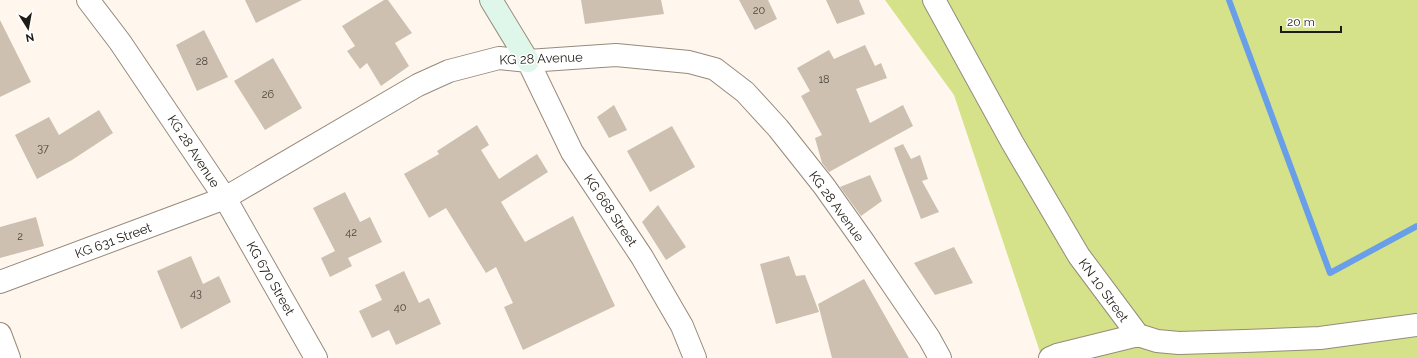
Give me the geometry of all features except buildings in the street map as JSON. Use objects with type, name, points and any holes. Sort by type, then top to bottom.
[{"type":"main road","points":[[491,0],[528,61]]},
{"type":"street","name":"KG 28 Avenue","points":[[88,0],[120,42],[225,198],[418,86],[448,71],[498,58],[528,61],[616,55],[689,62],[714,68],[745,92],[778,128],[824,186],[930,338],[940,358]]},
{"type":"street","name":"KN 10 Street","points":[[934,0],[1012,142],[1079,256],[1138,335],[1157,341],[1179,343],[1245,341],[1320,338],[1417,325]]},
{"type":"street","name":"KG 668 Street","points":[[528,61],[572,152],[642,257],[682,326],[695,358]]},
{"type":"street","name":"KG 631 Street","points":[[0,282],[225,198]]},
{"type":"street","name":"KG 670 Street","points":[[225,198],[316,358]]},
{"type":"street","points":[[0,334],[9,358]]},
{"type":"street","points":[[1050,358],[1138,335]]},
{"type":"green space","points":[[885,0],[1417,0],[1417,358],[1042,358],[954,95]]},
{"type":"waterway","points":[[1229,0],[1330,273],[1417,226]]}]
